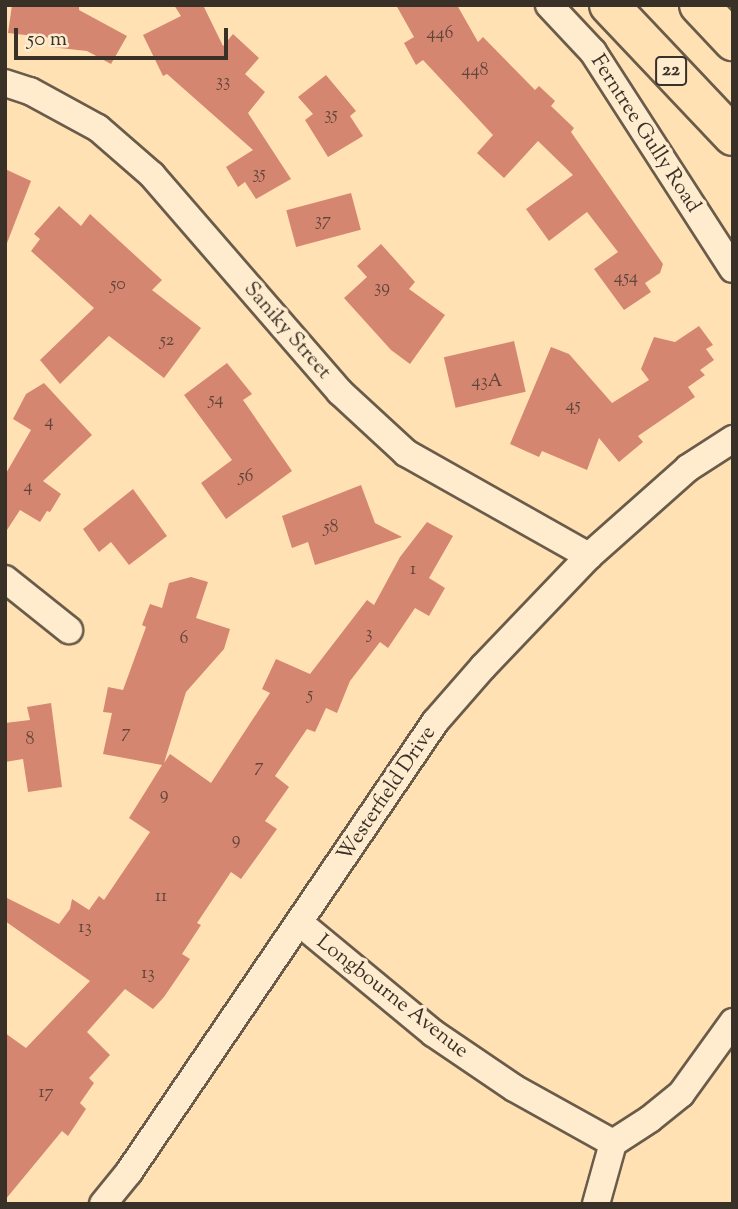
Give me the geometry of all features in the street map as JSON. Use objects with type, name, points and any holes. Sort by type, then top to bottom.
[{"type":"main road","name":"22","points":[[609,5],[733,136]]},
{"type":"main road","points":[[699,5],[733,41]]},
{"type":"street","name":"Ferntree Gully Road","points":[[549,5],[593,52],[733,269]]},
{"type":"street","name":"Saniky Street","points":[[5,83],[30,91],[98,128],[152,175],[340,392],[406,453],[589,556]]},
{"type":"street","name":"Westerfield Drive","points":[[103,1204],[129,1172],[435,722],[483,667],[589,556],[688,468],[733,439]]},
{"type":"street","points":[[5,579],[69,630]]},
{"type":"street","name":"Longbourne Avenue","points":[[300,923],[433,1033],[514,1088],[613,1143]]},
{"type":"street","points":[[596,1204],[613,1143],[650,1119],[681,1094],[733,1022]]},
{"type":"building","points":[[12,5],[79,5],[79,10],[127,36],[111,64],[87,51],[50,47],[51,38],[8,33]]},
{"type":"building","points":[[174,5],[203,5],[223,46],[233,34],[259,58],[245,74],[265,92],[248,113],[291,179],[256,199],[245,182],[238,187],[226,167],[253,150],[167,74],[163,76],[143,35],[181,16]]},
{"type":"building","points":[[396,5],[457,5],[478,42],[483,37],[535,90],[539,86],[555,101],[551,106],[574,128],[571,132],[663,264],[660,273],[645,283],[651,292],[624,310],[594,269],[618,252],[587,212],[549,241],[526,209],[573,175],[538,141],[504,178],[477,153],[493,135],[423,60],[416,65],[404,43],[414,37]]},
{"type":"building","points":[[326,75],[356,111],[350,116],[363,136],[328,157],[305,120],[313,114],[298,97]]},
{"type":"building","points":[[5,169],[31,181],[7,243],[5,242]]},
{"type":"building","points":[[351,193],[361,230],[296,247],[286,210]]},
{"type":"building","points":[[59,206],[81,226],[90,214],[162,280],[152,290],[201,328],[164,378],[109,336],[60,384],[40,360],[94,308],[31,251],[40,239],[34,234]]},
{"type":"building","points":[[381,244],[415,282],[409,289],[445,315],[410,364],[391,350],[344,298],[367,277],[357,266]]},
{"type":"building","points":[[699,326],[713,345],[706,349],[714,360],[700,370],[705,375],[688,387],[695,397],[638,436],[643,442],[619,462],[599,438],[587,470],[542,451],[539,457],[510,444],[551,347],[569,354],[612,403],[649,380],[641,369],[654,337],[675,342]]},
{"type":"building","points":[[514,341],[526,392],[456,408],[444,357]]},
{"type":"building","points":[[227,363],[252,394],[243,400],[292,471],[226,519],[201,483],[232,460],[184,395]]},
{"type":"building","points":[[44,383],[92,435],[43,481],[61,494],[50,512],[47,511],[40,522],[20,510],[5,533],[5,475],[31,430],[13,419],[26,394]]},
{"type":"building","points":[[361,485],[375,523],[402,537],[315,565],[308,542],[292,548],[282,516]]},
{"type":"building","points":[[133,489],[167,536],[129,565],[111,542],[99,552],[83,529]]},
{"type":"building","points":[[427,522],[453,536],[429,578],[445,588],[429,616],[415,608],[388,648],[380,642],[350,681],[337,713],[326,708],[315,732],[307,729],[275,776],[289,787],[265,821],[277,829],[241,879],[231,872],[197,923],[201,925],[182,954],[190,959],[164,997],[153,1009],[125,989],[87,1032],[110,1055],[89,1078],[94,1083],[80,1103],[86,1109],[68,1136],[62,1131],[5,1200],[5,1033],[26,1048],[90,981],[5,921],[5,897],[59,924],[70,909],[72,899],[89,910],[99,896],[104,900],[150,832],[129,818],[162,765],[103,754],[112,713],[103,712],[108,687],[123,690],[146,627],[142,625],[150,604],[162,608],[169,583],[191,577],[208,582],[196,618],[230,629],[224,649],[186,692],[164,763],[170,754],[211,783],[270,693],[262,689],[276,659],[310,674],[367,600],[374,605],[400,557]]},
{"type":"building","points":[[51,703],[62,787],[28,792],[23,759],[5,762],[5,723],[30,720],[27,707]]}]
